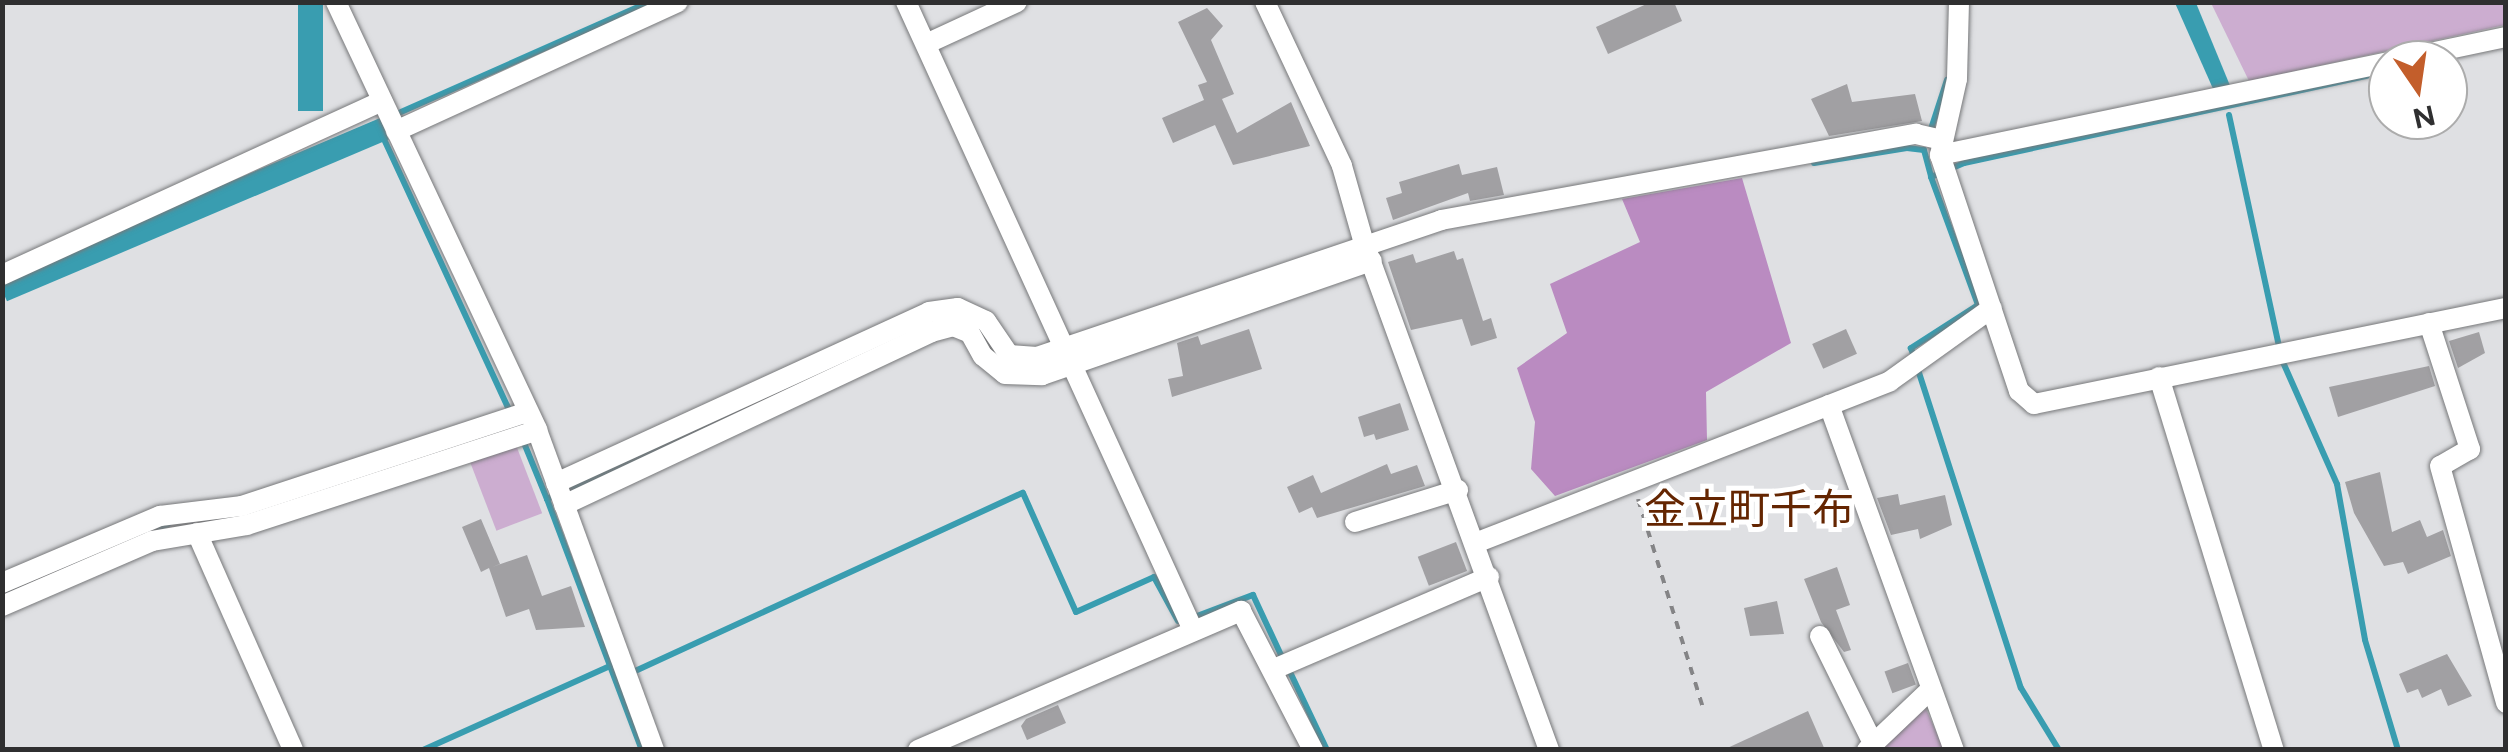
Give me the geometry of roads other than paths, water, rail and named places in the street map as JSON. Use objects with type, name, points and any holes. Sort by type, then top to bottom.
[{"type":"street","points":[[336,2],[367,108],[396,131],[523,424],[556,484],[654,750]]},
{"type":"street","points":[[396,131],[678,2]]},
{"type":"street","points":[[906,2],[1193,630]]},
{"type":"street","points":[[926,44],[1018,2]]},
{"type":"street","points":[[1265,2],[1342,166],[1368,252],[1478,542],[1549,750]]},
{"type":"street","points":[[1959,2],[1957,79],[1941,148],[1946,179],[2019,392],[2034,404],[2506,308]]},
{"type":"street","points":[[2468,45],[2506,37]]},
{"type":"street","points":[[556,484],[928,312],[958,308],[986,320],[1009,354],[1070,355],[1368,252],[1441,220],[1916,134],[1941,148],[2368,66]]},
{"type":"street","points":[[2,275],[367,108]]},
{"type":"street","points":[[1478,542],[1829,404],[1915,363],[1992,308]]},
{"type":"street","points":[[2429,324],[2470,448],[2440,466],[2506,703]]},
{"type":"street","points":[[564,505],[931,332],[953,326],[970,333],[983,356],[1005,374],[1042,376],[1070,355]]},
{"type":"street","points":[[2159,377],[2274,750]]},
{"type":"street","points":[[1829,404],[1929,691],[1954,750]]},
{"type":"street","points":[[2,606],[152,541],[247,525],[523,424]]},
{"type":"street","points":[[2,583],[160,516],[242,506],[523,424]]},
{"type":"street","points":[[1356,522],[1458,490]]},
{"type":"street","points":[[197,533],[293,750]]},
{"type":"street","points":[[1274,669],[1489,578]]},
{"type":"street","points":[[918,750],[1241,611],[1274,669],[1312,750]]},
{"type":"street","points":[[1820,636],[1870,745],[1929,691]]},
{"type":"water","points":[[298,3],[323,3],[323,111],[298,111]]},
{"type":"water","points":[[2175,3],[2196,3],[2231,88],[2214,91]]},
{"type":"water","points":[[380,118],[389,139],[7,301],[2,278]]},
{"type":"waterway","points":[[401,112],[649,2]]},
{"type":"waterway","points":[[1814,163],[1907,148],[1924,150],[1931,177],[1964,163],[2367,76]]},
{"type":"waterway","points":[[1929,135],[1947,80]]},
{"type":"waterway","points":[[2229,115],[2282,360],[2337,484],[2365,640],[2398,750]]},
{"type":"waterway","points":[[383,137],[511,414]]},
{"type":"waterway","points":[[1931,177],[1978,305],[1911,348],[2021,688],[2059,750]]},
{"type":"waterway","points":[[522,438],[547,499],[748,406]]},
{"type":"waterway","points":[[633,672],[1023,493],[1076,612],[1154,577],[1178,621]]},
{"type":"waterway","points":[[547,499],[642,750]]},
{"type":"waterway","points":[[143,534],[168,524]]},
{"type":"waterway","points":[[2,594],[118,545]]},
{"type":"waterway","points":[[1197,616],[1253,595],[1281,655]]},
{"type":"waterway","points":[[423,750],[610,666]]},
{"type":"waterway","points":[[1290,672],[1327,750]]},
{"type":"district","name":"金立町千布","points":[[1749,510]]}]
